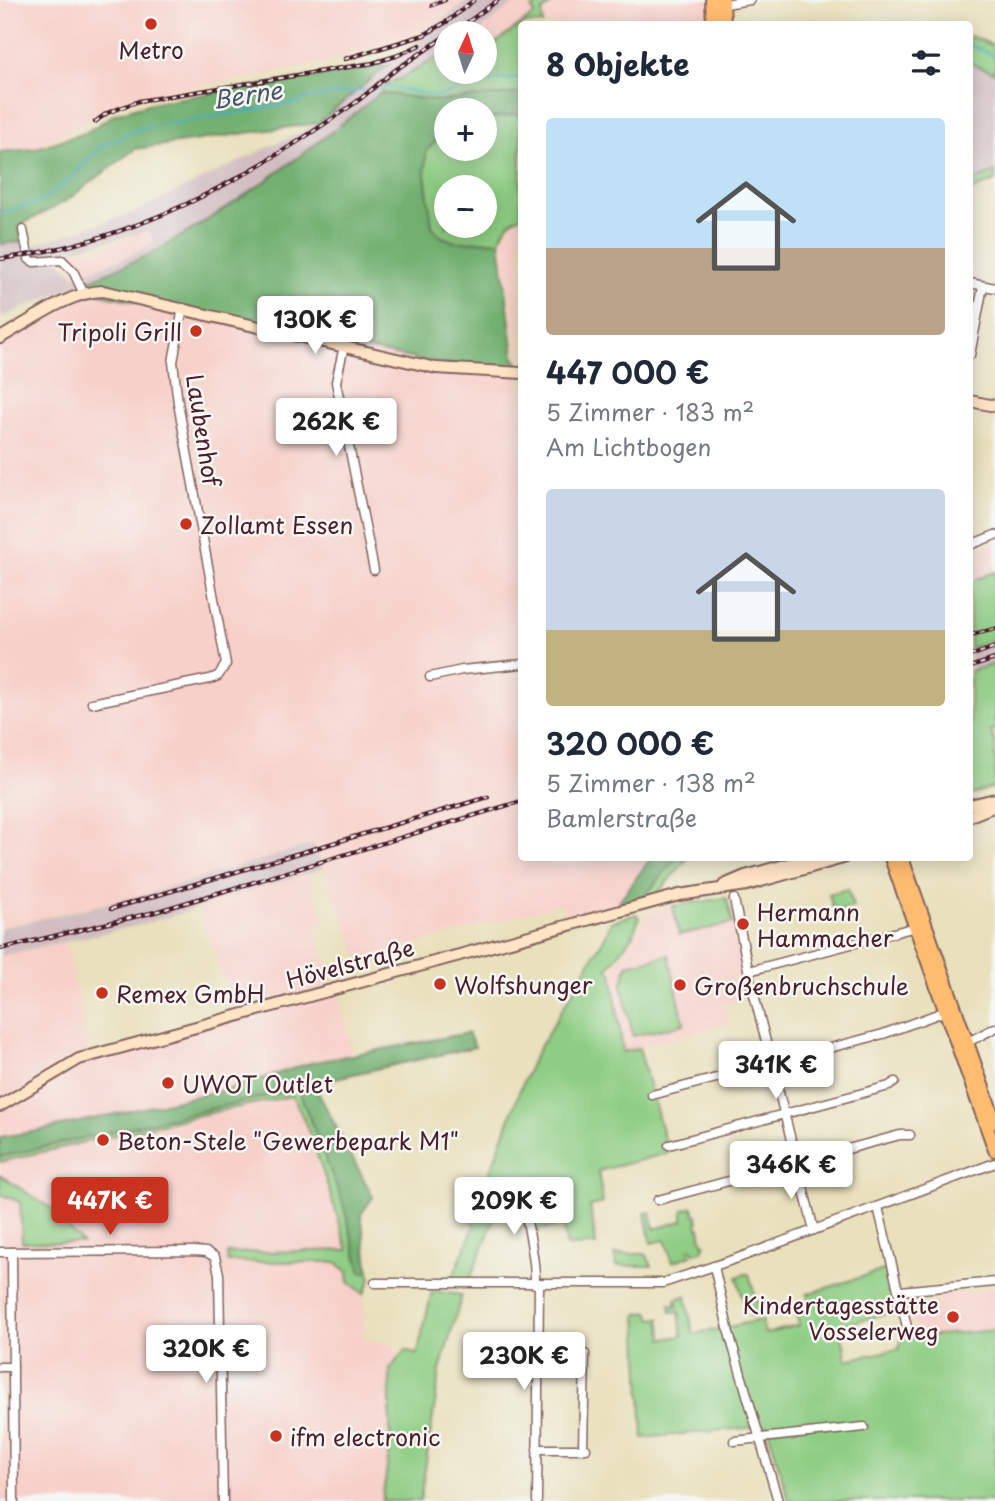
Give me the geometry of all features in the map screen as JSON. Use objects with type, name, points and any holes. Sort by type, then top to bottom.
[{"type":"main road","points":[[714,21],[718,2]]},
{"type":"main road","points":[[718,2],[723,21]]},
{"type":"main road","points":[[0,338],[83,294],[93,291],[117,292],[436,368],[518,373]]},
{"type":"main road","points":[[973,402],[995,406]]},
{"type":"main road","points":[[973,804],[995,799]]},
{"type":"main road","points":[[973,815],[995,806]]},
{"type":"main road","name":"Hövelstraße","points":[[721,887],[744,876],[800,861]]},
{"type":"main road","name":"Hövelstraße","points":[[0,1106],[79,1059],[668,898],[721,887],[747,885],[832,861]]},
{"type":"main road","points":[[892,861],[995,1150]]},
{"type":"main road","points":[[903,861],[995,1122]]},
{"type":"street","points":[[718,2],[750,0]]},
{"type":"street","points":[[23,230],[29,259],[34,262],[62,260],[74,271],[83,294]]},
{"type":"street","points":[[973,284],[995,288]]},
{"type":"street","points":[[973,340],[984,286]]},
{"type":"street","name":"Laubenhof","points":[[92,703],[210,679],[218,676],[226,664],[176,389],[173,362],[183,308]]},
{"type":"street","points":[[344,346],[336,382],[374,570]]},
{"type":"street","points":[[973,544],[995,534]]},
{"type":"street","points":[[429,677],[462,670],[518,664]]},
{"type":"street","points":[[734,899],[749,971],[814,1230]]},
{"type":"street","points":[[749,971],[916,927]]},
{"type":"street","points":[[652,1095],[883,1034],[946,1011]]},
{"type":"street","points":[[966,1043],[995,1028]]},
{"type":"street","points":[[669,1145],[889,1086],[895,1082]]},
{"type":"street","points":[[658,1200],[900,1135],[910,1135]]},
{"type":"street","points":[[375,1283],[663,1283],[995,1163]]},
{"type":"street","points":[[514,1183],[521,1197],[537,1284],[537,1501]]},
{"type":"street","points":[[878,1207],[908,1331]]},
{"type":"street","points":[[0,1252],[206,1252],[216,1260],[219,1274],[223,1501]]},
{"type":"street","points":[[12,1252],[14,1501]]},
{"type":"street","points":[[714,1266],[729,1333],[778,1501]]},
{"type":"street","points":[[900,1291],[995,1282]]},
{"type":"street","points":[[537,1449],[584,1450],[584,1354],[539,1354]]},
{"type":"street","points":[[0,1367],[13,1367]]},
{"type":"street","points":[[734,1441],[863,1427]]},
{"type":"shaded area","points":[[0,0],[468,0],[444,21],[434,21],[434,26],[348,56],[270,74],[119,100],[34,149],[0,150]]},
{"type":"shaded area","points":[[468,0],[519,0],[492,21],[442,21]]},
{"type":"shaded area","points":[[519,0],[543,0],[533,8],[535,14],[526,21],[518,21],[518,27],[497,42],[497,21],[492,21]]},
{"type":"shaded area","points":[[556,0],[712,0],[713,21],[543,21],[542,12]]},
{"type":"shaded area","points":[[434,28],[434,60],[388,83],[380,93],[333,132],[255,189],[158,250],[0,318],[0,244],[22,242],[27,259],[60,261],[75,275],[120,260],[154,242],[148,231],[35,259],[33,245],[135,212],[318,123]]},
{"type":"shaded area","points":[[973,64],[995,73],[995,172],[973,181]]},
{"type":"shaded area","points":[[518,220],[518,356],[502,241],[510,224]]},
{"type":"shaded area","points":[[148,231],[155,242],[120,260],[78,275],[62,258],[65,254],[104,246]]},
{"type":"shaded area","points":[[93,292],[518,373],[518,861],[649,861],[617,904],[591,917],[566,924],[563,903],[360,960],[313,843],[150,893],[0,927],[0,338]]},
{"type":"shaded area","points":[[995,542],[995,572],[973,581],[973,551]]},
{"type":"shaded area","points":[[995,572],[995,694],[973,698],[973,581]]},
{"type":"shaded area","points":[[313,844],[323,869],[136,926],[0,956],[0,928],[151,893]]},
{"type":"shaded area","points":[[308,874],[327,924],[316,929],[334,988],[236,1014],[198,908],[229,896]]},
{"type":"shaded area","name":"Großenbruchschule","points":[[673,906],[679,935],[733,923],[749,999],[724,1005],[728,1023],[624,1052],[612,972],[650,912]]},
{"type":"shaded area","points":[[66,942],[90,1055],[0,1104],[0,956]]},
{"type":"shaded area","points":[[337,989],[354,1054],[290,1067],[233,1088],[0,1137],[0,1107],[60,1069]]},
{"type":"shaded area","points":[[291,1096],[305,1126],[348,1251],[227,1253],[228,1262],[336,1262],[348,1272],[349,1282],[364,1294],[364,1342],[390,1343],[400,1355],[390,1369],[390,1448],[382,1501],[0,1501],[0,1194],[20,1202],[22,1242],[81,1243],[53,1210],[0,1175],[0,1162]]},
{"type":"shaded area","name":"Kindertagesstätte Vosselerweg","points":[[995,1289],[995,1330],[917,1338],[911,1306],[938,1302],[941,1294]]},
{"type":"green space","points":[[543,0],[556,0],[542,12],[543,21],[526,21],[535,14],[532,9]]},
{"type":"green space","points":[[518,27],[518,93],[434,98],[434,100],[380,93],[388,83],[434,60],[434,84],[497,84],[497,42]]},
{"type":"green space","points":[[973,37],[995,46],[995,73],[973,64]]},
{"type":"green space","points":[[388,65],[318,123],[135,149],[66,201],[19,226],[22,242],[0,244],[0,152],[33,149],[85,133],[115,114],[151,103]]},
{"type":"green space","points":[[380,93],[434,100],[434,143],[426,151],[425,175],[434,238],[455,242],[500,241],[518,370],[438,364],[85,291],[82,283],[161,248],[246,195]]},
{"type":"green space","points":[[518,93],[518,114],[497,117],[497,98],[470,98]]},
{"type":"green space","points":[[518,114],[518,218],[508,226],[500,241],[455,242],[445,238],[497,238],[497,175],[434,175],[434,228],[425,175],[426,151],[434,143],[434,161],[497,161],[497,117]]},
{"type":"green space","points":[[995,172],[995,181],[973,190],[973,181]]},
{"type":"green space","points":[[995,572],[995,640],[973,647],[973,581]]},
{"type":"green space","points":[[995,664],[995,730],[991,731],[995,742],[995,787],[973,794],[973,670]]},
{"type":"green space","points":[[649,861],[674,861],[643,898],[617,904]]},
{"type":"green space","points":[[674,861],[685,861],[655,896],[643,898]]},
{"type":"green space","points":[[848,889],[853,907],[834,912],[829,894]]},
{"type":"green space","points":[[725,898],[733,923],[679,935],[673,906]]},
{"type":"green space","points":[[636,914],[639,917],[634,933],[607,970],[612,972],[623,1052],[639,1048],[668,1153],[598,1171],[603,1203],[590,1206],[596,1245],[567,1246],[563,1225],[534,1230],[532,1222],[528,1222],[523,1198],[502,1200],[469,1282],[451,1281],[474,1227],[473,1220],[533,1059],[611,922]]},
{"type":"green space","points":[[669,955],[684,1024],[633,1036],[622,986],[627,965]]},
{"type":"green space","points":[[468,1033],[475,1047],[313,1083],[373,1197],[361,1214],[369,1272],[361,1272],[342,1200],[298,1089],[0,1157],[0,1137],[233,1088],[310,1063]]},
{"type":"green space","points":[[298,1089],[342,1200],[361,1272],[369,1272],[371,1279],[364,1294],[349,1282],[348,1272],[336,1262],[228,1262],[227,1253],[348,1250],[313,1143],[291,1096],[0,1162],[0,1157]]},
{"type":"green space","points":[[0,1175],[53,1210],[82,1243],[22,1242],[20,1202],[0,1194]]},
{"type":"green space","points":[[693,1207],[702,1241],[705,1243],[702,1251],[694,1253],[693,1249],[689,1250],[691,1255],[673,1262],[665,1240],[651,1243],[645,1213],[651,1212],[654,1229],[683,1221],[683,1210]]},
{"type":"green space","points":[[614,1254],[646,1254],[652,1266],[617,1266]]},
{"type":"green space","points":[[887,1269],[898,1310],[837,1327],[844,1344],[846,1360],[899,1349],[902,1338],[995,1330],[995,1501],[789,1501],[767,1426],[643,1438],[637,1314],[649,1312],[652,1319],[660,1318],[663,1339],[682,1336],[679,1311],[671,1312],[670,1304],[677,1306],[676,1299],[686,1296],[693,1334],[762,1320],[765,1334],[799,1325],[796,1312],[810,1308],[807,1294]]},
{"type":"green space","points":[[749,1274],[760,1314],[751,1316],[749,1309],[746,1310],[737,1277]]},
{"type":"green space","points":[[432,1291],[462,1295],[440,1370],[420,1501],[382,1501],[390,1448],[390,1369],[406,1350],[417,1355]]},
{"type":"waterway","name":"Berne","points":[[973,46],[995,56]]},
{"type":"waterway","name":"Berne","points":[[0,213],[43,200],[72,177],[101,146],[138,129],[295,103],[307,98],[388,87],[437,96],[448,94],[468,83],[518,77]]},
{"type":"railway","points":[[432,5],[445,0]]},
{"type":"railway","points":[[345,59],[424,35],[448,21],[474,0]]},
{"type":"railway","points":[[469,21],[498,0]]},
{"type":"railway","points":[[0,259],[97,238],[142,223],[228,183],[311,133],[434,44]]},
{"type":"railway","points":[[95,122],[107,113],[139,101],[373,63],[420,45]]},
{"type":"railway","points":[[973,634],[995,629]]},
{"type":"railway","points":[[973,655],[995,647]]},
{"type":"railway","points":[[973,666],[995,659]]},
{"type":"railway","points":[[111,909],[488,797]]},
{"type":"railway","points":[[0,949],[155,912],[518,802]]},
{"type":"place","name":"Metro","points":[[151,24]]},
{"type":"place","name":"Tripoli Grill","points":[[196,331]]},
{"type":"place","name":"Zollamt Essen","points":[[186,524]]},
{"type":"place","name":"Hermann Hammacher","points":[[743,924]]},
{"type":"place","name":"Wolfshunger","points":[[440,984]]},
{"type":"place","name":"Großenbruchschule","points":[[680,985]]},
{"type":"place","name":"Remex GmbH","points":[[102,993]]},
{"type":"place","name":"UWOT Outlet","points":[[168,1083]]},
{"type":"place","name":"Beton-Stele \"Gewerbepark M1\"","points":[[103,1140]]},
{"type":"place","name":"Kindertagesstätte Vosselerweg","points":[[953,1317]]},
{"type":"place","name":"ifm electronic","points":[[276,1436]]}]
